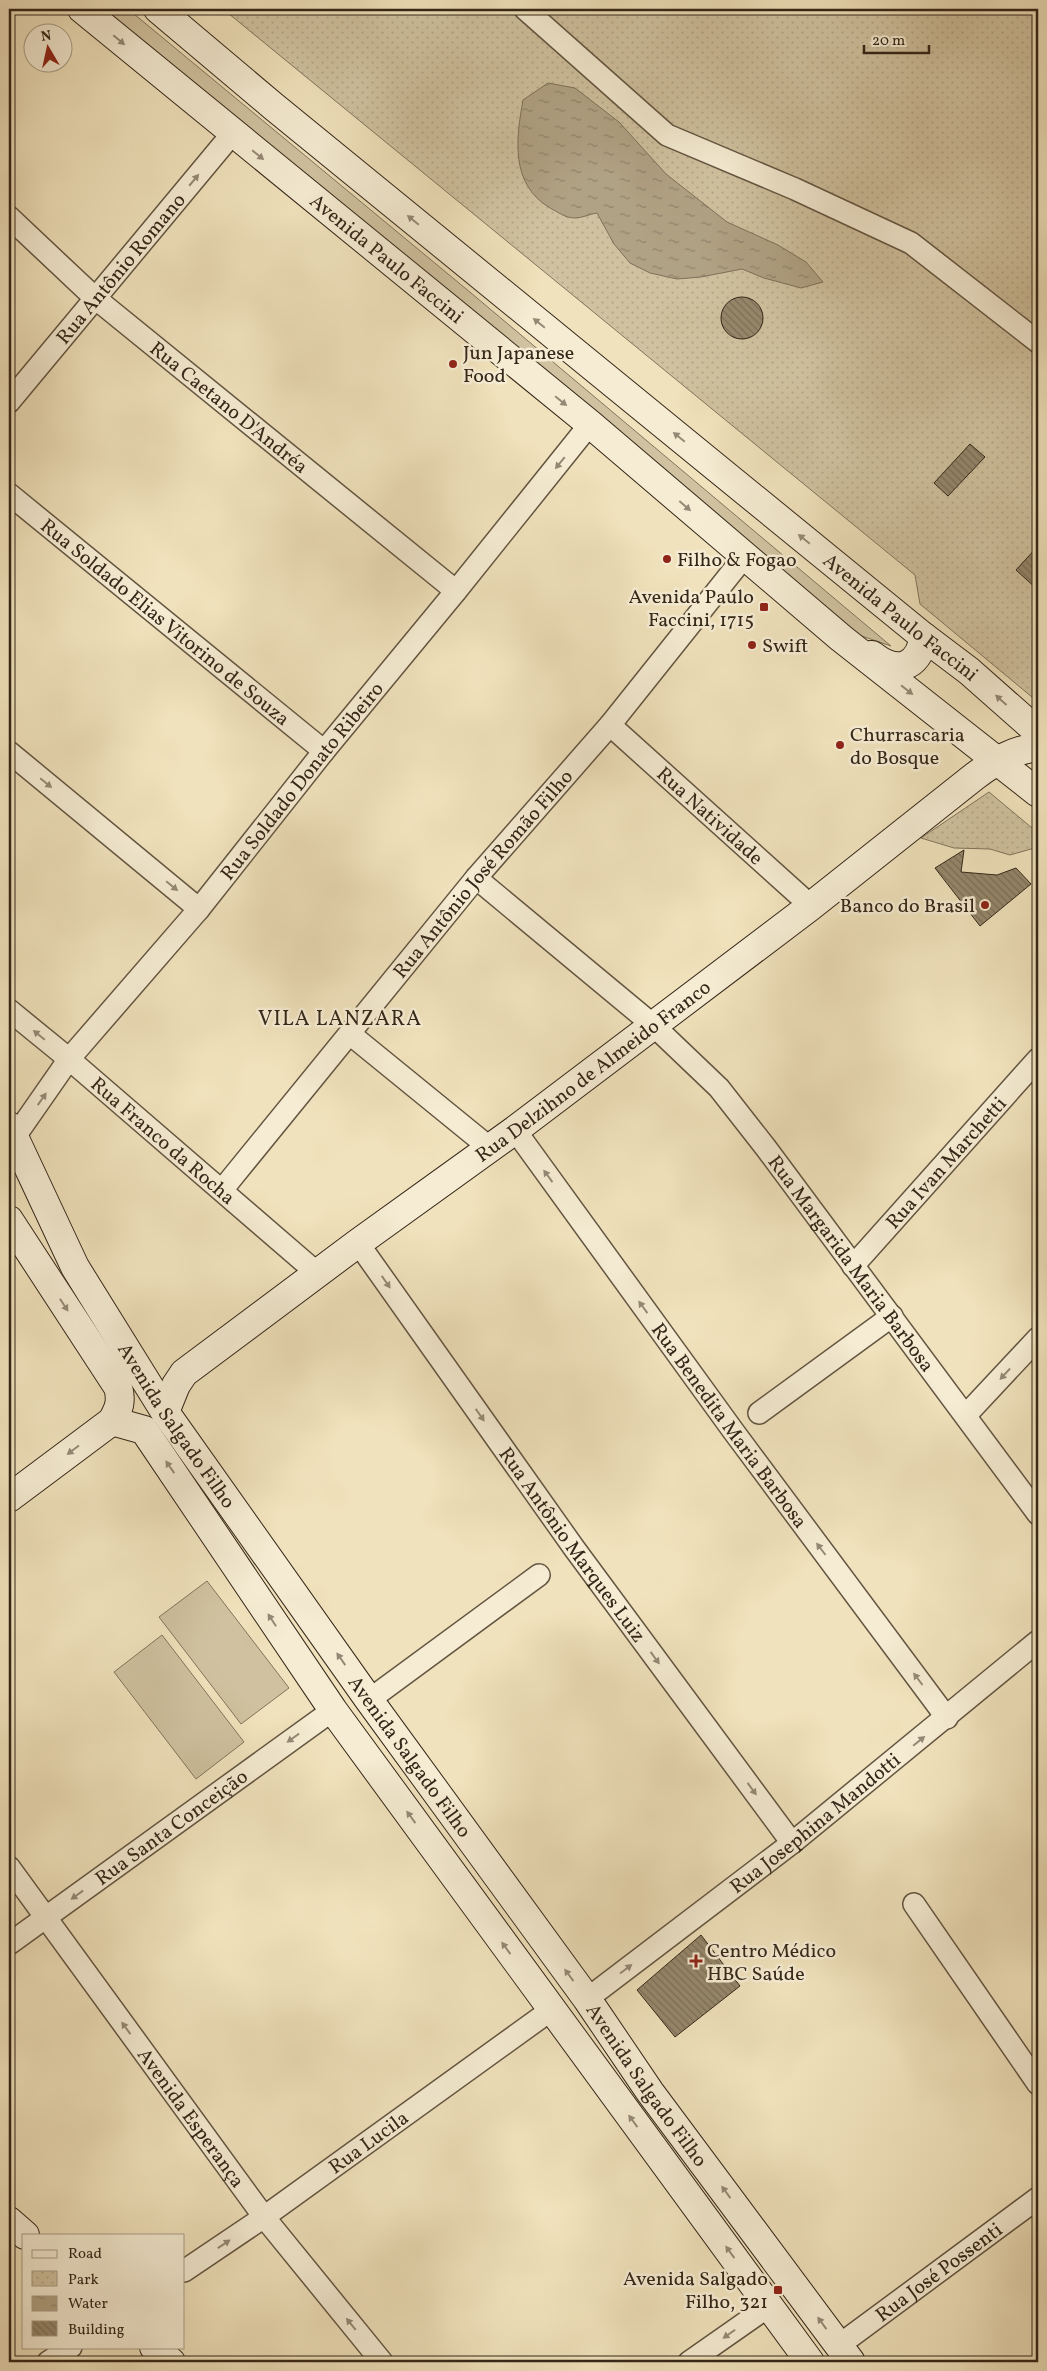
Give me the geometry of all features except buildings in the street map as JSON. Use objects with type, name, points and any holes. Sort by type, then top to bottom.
[{"type":"main road","name":"Avenida Paulo Faccini","points":[[82,9],[232,134],[590,424],[841,638],[1038,794]]},
{"type":"main road","name":"Avenida Paulo Faccini","points":[[158,9],[273,106],[924,637],[969,671],[1038,732]]},
{"type":"main road","points":[[841,638],[854,641],[884,664],[894,667],[910,664],[921,652],[924,637]]},
{"type":"main road","name":"Rua Delzihno de Almeido Franco","points":[[165,1412],[176,1385],[184,1373],[358,1242],[515,1130],[811,906],[997,760],[1026,749],[1038,747]]},
{"type":"main road","name":"Avenida Salgado Filho","points":[[12,1132],[75,1268],[165,1412],[369,1700],[587,1999],[650,2092],[844,2354]]},
{"type":"main road","name":"Avenida Salgado Filho","points":[[9,1220],[118,1387],[120,1405],[112,1421],[144,1430],[333,1710],[810,2362]]},
{"type":"main road","points":[[137,1366],[155,1373],[184,1373]]},
{"type":"main road","points":[[9,1498],[112,1421]]},
{"type":"main road","points":[[9,2221],[24,2234]]},
{"type":"main road","points":[[155,2348],[172,2362]]},
{"type":"street","points":[[524,9],[667,135],[794,189],[911,243],[1038,342]]},
{"type":"street","name":"Rua Antônio Romano","points":[[9,402],[232,134]]},
{"type":"street","name":"Rua Caetano D'Andréa","points":[[9,217],[95,298],[456,590]]},
{"type":"street","name":"Rua Soldado Donato Ribeiro","points":[[12,1132],[69,1059],[199,909],[324,751],[590,424]]},
{"type":"street","name":"Rua Soldado Elias Vitorino de Souza","points":[[9,494],[324,751]]},
{"type":"street","name":"Rua Antônio José Romão Filho","points":[[222,1190],[476,878],[610,725],[744,557]]},
{"type":"street","name":"Rua Natividade","points":[[610,725],[811,906]]},
{"type":"street","points":[[9,752],[199,909]]},
{"type":"street","name":"Rua Margarida Maria Barbosa","points":[[476,878],[653,1025],[719,1088],[892,1316],[1038,1514]]},
{"type":"street","name":"Rua Franco da Rocha","points":[[9,1010],[69,1059],[317,1273]]},
{"type":"street","points":[[350,1034],[490,1148]]},
{"type":"street","name":"Rua Ivan Marchetti","points":[[853,1266],[1038,1059]]},
{"type":"street","name":"Rua Benedita Maria Barbosa","points":[[515,1130],[734,1432],[947,1718]]},
{"type":"street","points":[[9,1232],[46,1277]]},
{"type":"street","name":"Rua Antônio Marques Luiz","points":[[358,1242],[574,1548],[792,1843]]},
{"type":"street","points":[[759,1413],[892,1316]]},
{"type":"street","points":[[966,1415],[1038,1338]]},
{"type":"street","points":[[369,1700],[539,1574]]},
{"type":"street","name":"Rua Josephina Mandotti","points":[[587,1999],[792,1843],[947,1718],[1038,1641]]},
{"type":"street","name":"Rua Santa Conceição","points":[[9,1944],[333,1710]]},
{"type":"street","name":"Avenida Esperança","points":[[9,1867],[264,2217],[382,2362]]},
{"type":"street","points":[[914,1904],[1038,2084]]},
{"type":"street","name":"Rua Lucila","points":[[185,2270],[264,2217],[551,2010]]},
{"type":"street","name":"Rua José Possenti","points":[[844,2354],[1038,2198]]},
{"type":"street","points":[[689,2362],[769,2306]]},
{"type":"street","points":[[48,2362],[69,2348]]},
{"type":"green space","points":[[99,9],[128,9],[471,293],[891,646],[847,631]]},
{"type":"green space","points":[[223,9],[1038,9],[1038,702],[920,604],[915,575]]},
{"type":"green space","points":[[989,792],[1038,833],[1038,847],[1010,855],[990,849],[954,848],[921,838]]},
{"type":"green space","points":[[207,1581],[289,1688],[241,1724],[159,1617]]},
{"type":"green space","points":[[162,1635],[244,1742],[196,1779],[114,1672]]},
{"type":"water","points":[[548,83],[575,88],[619,122],[666,174],[727,222],[778,245],[806,262],[823,282],[801,288],[764,278],[742,269],[701,277],[677,279],[650,273],[630,263],[614,244],[597,213],[571,218],[550,208],[537,198],[528,186],[522,174],[518,145],[523,100]]},
{"type":"place","name":"Jun Japanese Food","points":[[453,364]]},
{"type":"place","name":"Filho & Fogao","points":[[667,559]]},
{"type":"place","name":"Avenida Paulo Faccini, 1715","points":[[764,607]]},
{"type":"place","name":"Swift","points":[[752,645]]},
{"type":"place","name":"Churrascaria do Bosque","points":[[840,745]]},
{"type":"place","name":"Banco do Brasil","points":[[985,905]]},
{"type":"place","name":"Centro Médico HBC Saúde","points":[[696,1961]]},
{"type":"place","name":"Avenida Salgado Filho, 321","points":[[778,2290]]},
{"type":"district","name":"VILA LANZARA","points":[[340,1018]]}]
